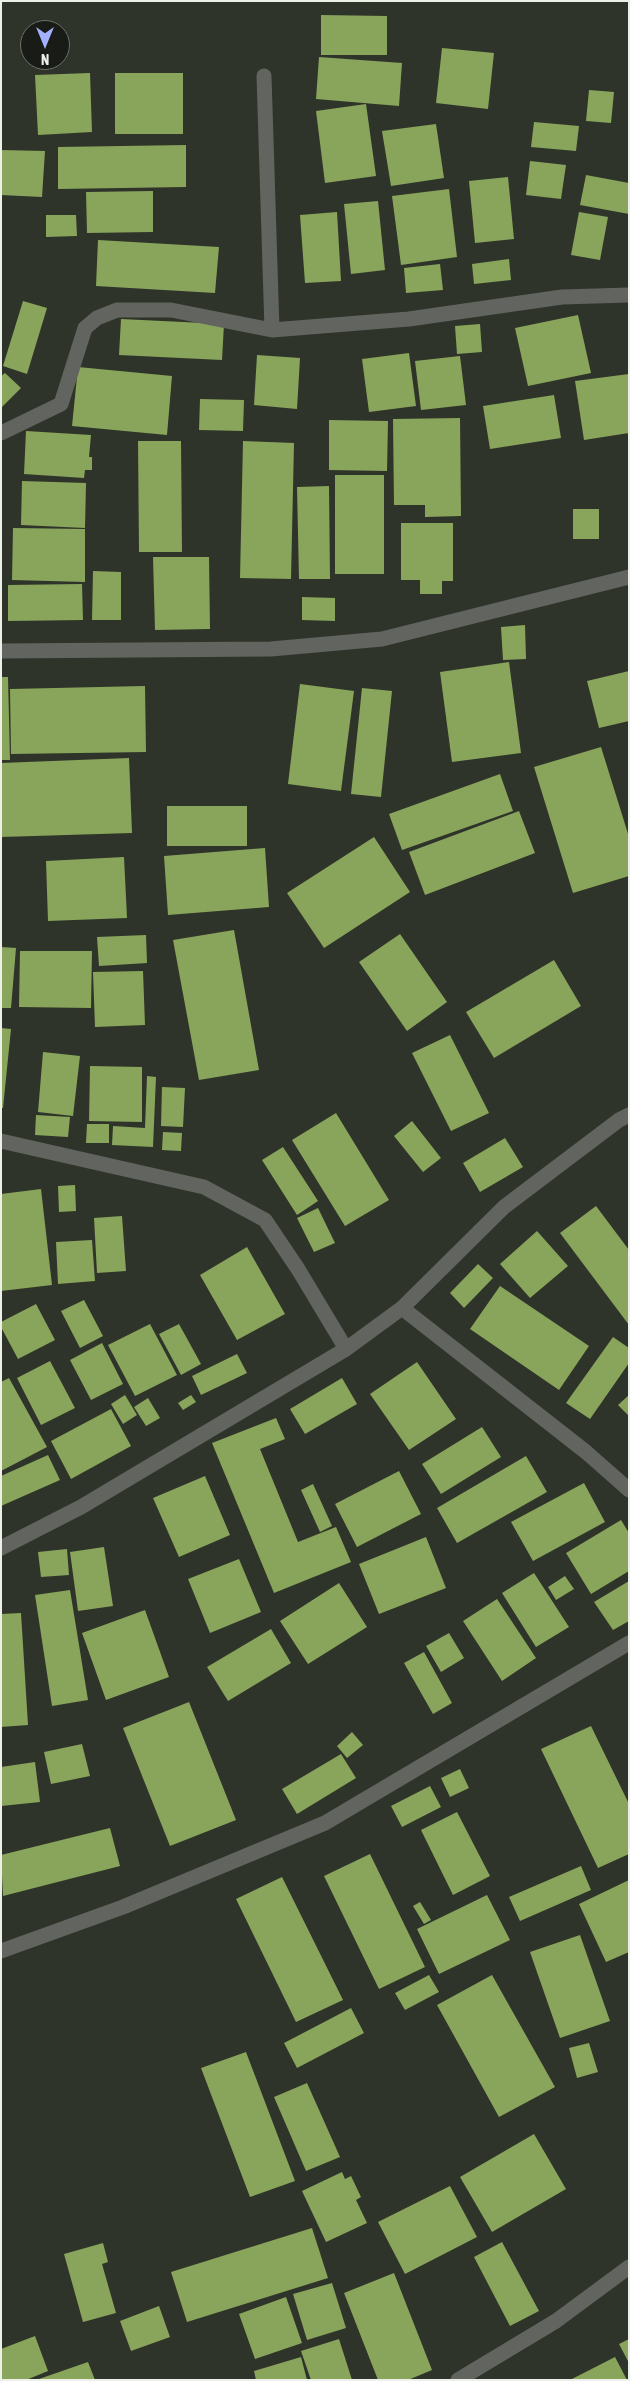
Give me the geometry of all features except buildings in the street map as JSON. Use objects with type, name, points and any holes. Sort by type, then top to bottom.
[{"type":"street","points":[[264,76],[272,330]]},
{"type":"street","points":[[1,433],[61,404],[85,328],[97,318],[117,310],[171,310],[272,330],[409,319],[562,297],[629,295]]},
{"type":"street","points":[[1,651],[271,649],[382,639],[629,577]]},
{"type":"street","points":[[1,1548],[81,1507],[346,1349],[402,1308],[504,1208],[619,1120],[629,1115]]},
{"type":"street","points":[[1,1141],[204,1188],[265,1220],[298,1269],[346,1349]]},
{"type":"street","points":[[402,1308],[586,1452],[629,1490]]},
{"type":"street","points":[[1,1951],[123,1907],[325,1823],[629,1643]]},
{"type":"street","points":[[458,2380],[556,2321],[629,2267]]}]
